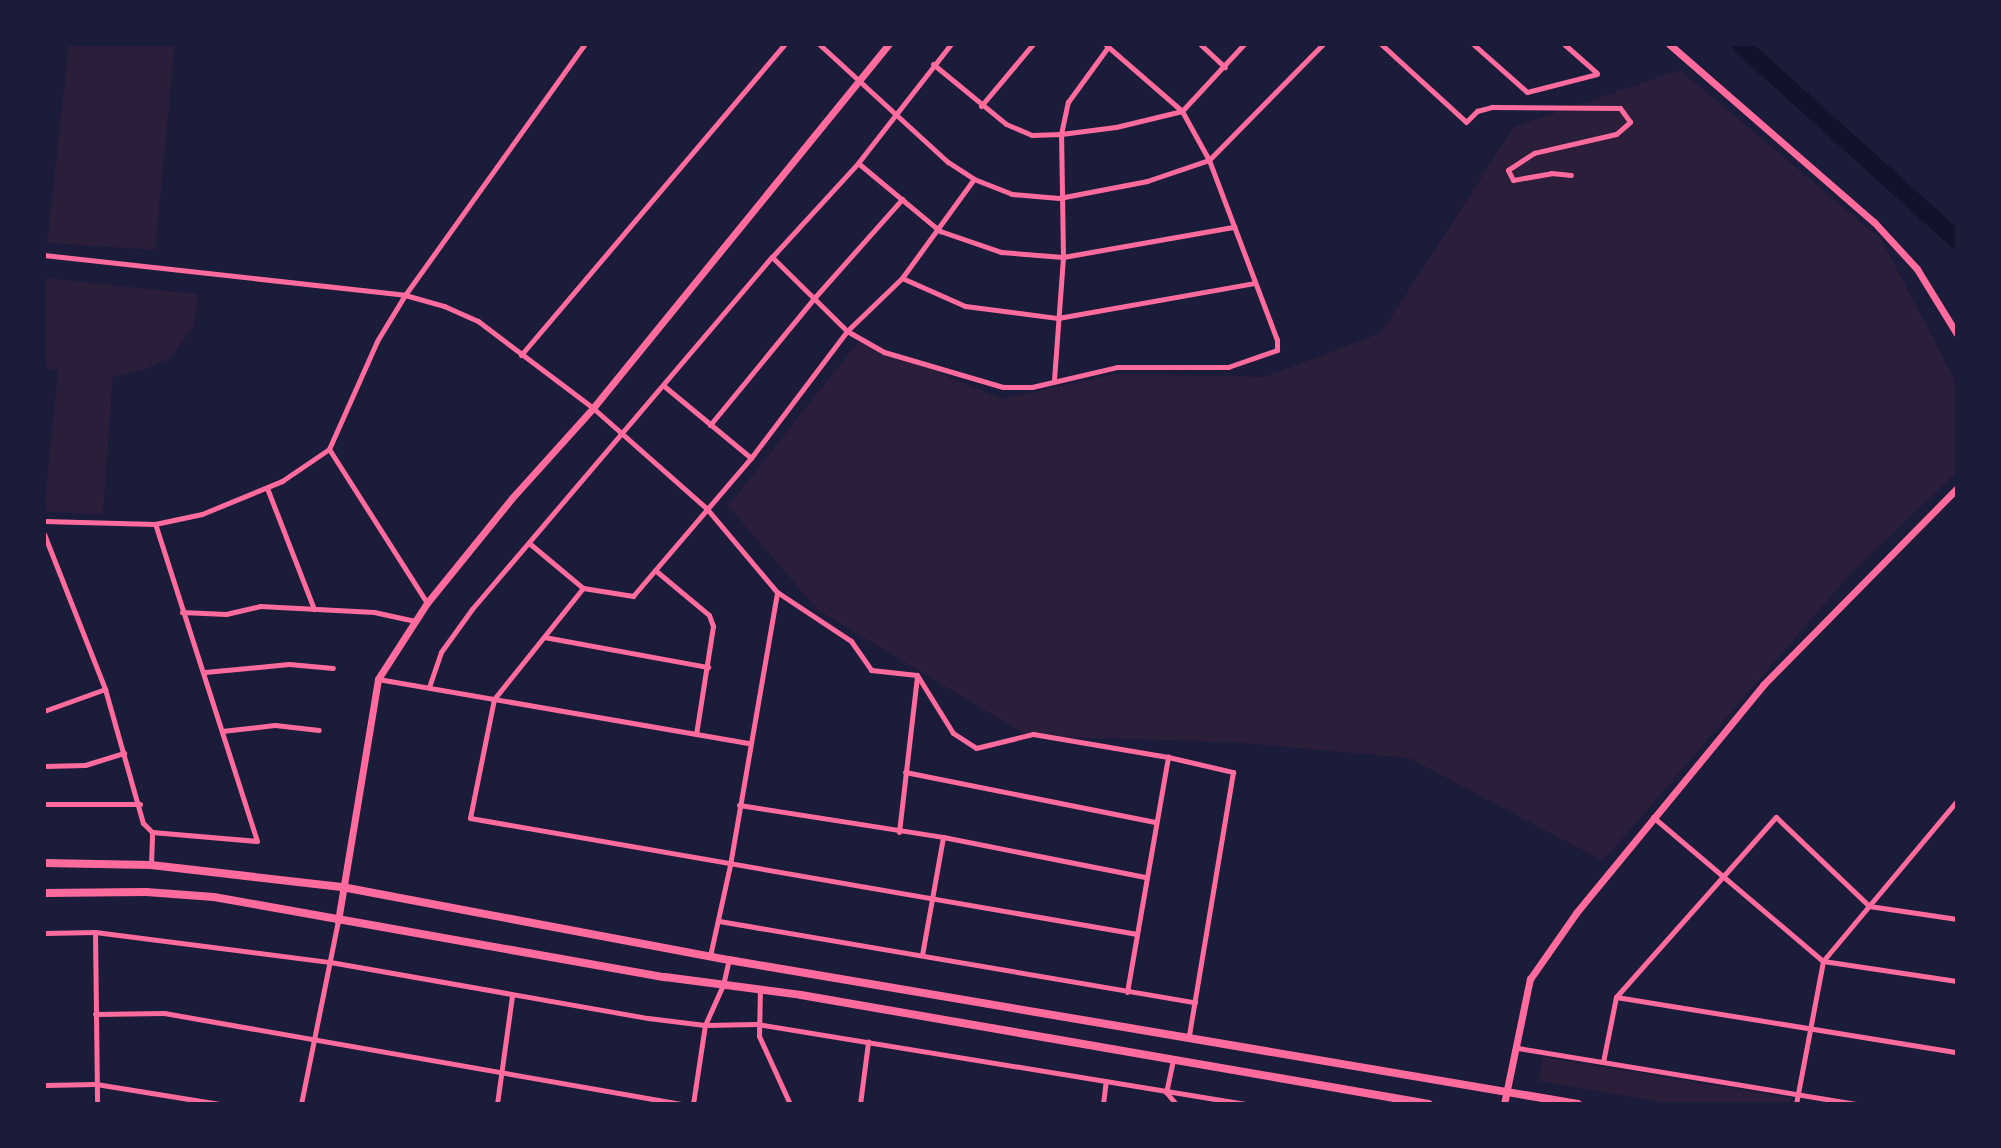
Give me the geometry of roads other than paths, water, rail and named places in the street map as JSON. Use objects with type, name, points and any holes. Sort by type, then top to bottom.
[{"type":"main road","points":[[338,921],[378,679],[427,603],[512,498],[593,408],[889,44]]},
{"type":"main road","points":[[1669,44],[1874,222],[1917,269],[1957,334]]},
{"type":"main road","points":[[1504,1104],[1530,979],[1576,913],[1763,685],[1957,488]]},
{"type":"main road","points":[[44,863],[151,865],[342,887],[729,960],[1578,1104]]},
{"type":"main road","points":[[44,893],[146,892],[214,897],[338,921],[723,985],[760,988],[1429,1104]]},
{"type":"street","points":[[44,521],[155,524],[202,514],[267,488],[306,467],[329,449],[377,341],[405,295],[585,44]]},
{"type":"street","points":[[521,355],[785,44]]},
{"type":"street","points":[[819,44],[948,162],[974,179],[1012,194],[1059,198],[1147,181],[1209,160],[1323,44]]},
{"type":"street","points":[[429,687],[441,652],[529,543],[772,257],[858,163],[951,44]]},
{"type":"street","points":[[981,106],[1033,44]]},
{"type":"street","points":[[1200,44],[1225,67]]},
{"type":"street","points":[[933,64],[1006,124],[1032,135],[1061,134],[1116,127],[1182,111],[1244,44]]},
{"type":"street","points":[[1381,44],[1466,122],[1477,111],[1492,107],[1620,108],[1630,122],[1616,134],[1534,153],[1508,170],[1513,180],[1551,173],[1571,175]]},
{"type":"street","points":[[1473,44],[1527,92],[1597,74],[1564,44]]},
{"type":"street","points":[[772,257],[816,296],[847,331],[884,352],[1003,387],[1032,387],[1117,367],[1228,367],[1277,350],[1277,340],[1209,160],[1182,111],[1107,45],[1068,102],[1061,134],[1059,198],[1063,257],[1054,380]]},
{"type":"street","points":[[858,163],[940,231],[1001,252],[1063,257],[1234,227]]},
{"type":"street","points":[[529,543],[583,588],[633,596],[751,458],[847,331],[902,278],[940,231],[974,179]]},
{"type":"street","points":[[710,425],[816,296],[902,199]]},
{"type":"street","points":[[44,255],[405,295],[478,321],[623,434],[707,509],[777,592],[851,641],[871,670],[917,675]]},
{"type":"street","points":[[902,278],[965,306],[1058,318],[1254,283]]},
{"type":"street","points":[[664,386],[751,458]]},
{"type":"street","points":[[329,449],[427,603]]},
{"type":"street","points":[[267,488],[314,609]]},
{"type":"street","points":[[44,534],[105,689],[143,823],[152,832],[257,841],[155,524]]},
{"type":"street","points":[[655,570],[709,615],[714,634],[696,734]]},
{"type":"street","points":[[583,588],[494,699],[470,818],[1137,934]]},
{"type":"street","points":[[710,956],[730,865],[777,592]]},
{"type":"street","points":[[182,612],[226,614],[260,606],[374,612],[415,621]]},
{"type":"street","points":[[544,637],[708,667]]},
{"type":"street","points":[[205,672],[289,664],[333,668]]},
{"type":"street","points":[[917,675],[953,733],[976,748],[1033,734],[1168,757],[1233,772],[1189,1036]]},
{"type":"street","points":[[899,832],[917,675]]},
{"type":"street","points":[[378,679],[750,743]]},
{"type":"street","points":[[44,711],[105,689]]},
{"type":"street","points":[[222,731],[275,725],[319,730]]},
{"type":"street","points":[[44,766],[85,765],[124,753]]},
{"type":"street","points":[[1127,992],[1168,757]]},
{"type":"street","points":[[905,772],[1155,822]]},
{"type":"street","points":[[1796,1104],[1823,961],[1957,801]]},
{"type":"street","points":[[44,804],[140,804]]},
{"type":"street","points":[[739,805],[943,837],[1145,877]]},
{"type":"street","points":[[1653,817],[1823,961],[1957,981]]},
{"type":"street","points":[[1603,1062],[1616,997],[1776,817],[1869,906],[1957,919]]},
{"type":"street","points":[[151,865],[152,832]]},
{"type":"street","points":[[922,955],[943,837]]},
{"type":"street","points":[[301,1104],[338,921]]},
{"type":"street","points":[[719,921],[1195,1002]]},
{"type":"street","points":[[95,932],[97,1104]]},
{"type":"street","points":[[44,933],[95,932],[330,962],[512,996],[705,1025],[757,1024],[1245,1104]]},
{"type":"street","points":[[693,1104],[705,1025],[723,985],[729,960]]},
{"type":"street","points":[[760,988],[757,1024],[790,1104]]},
{"type":"street","points":[[497,1104],[504,1072],[512,996]]},
{"type":"street","points":[[1616,997],[1957,1052]]},
{"type":"street","points":[[95,1014],[164,1013],[681,1104]]},
{"type":"street","points":[[860,1104],[868,1042]]},
{"type":"street","points":[[1518,1048],[1857,1104]]},
{"type":"street","points":[[1166,1092],[1173,1060]]},
{"type":"street","points":[[1103,1104],[1106,1081]]},
{"type":"street","points":[[44,1085],[96,1084],[219,1104]]},
{"type":"street","points":[[1166,1092],[1176,1104]]},
{"type":"waterway","points":[[1740,44],[1957,240]]}]
